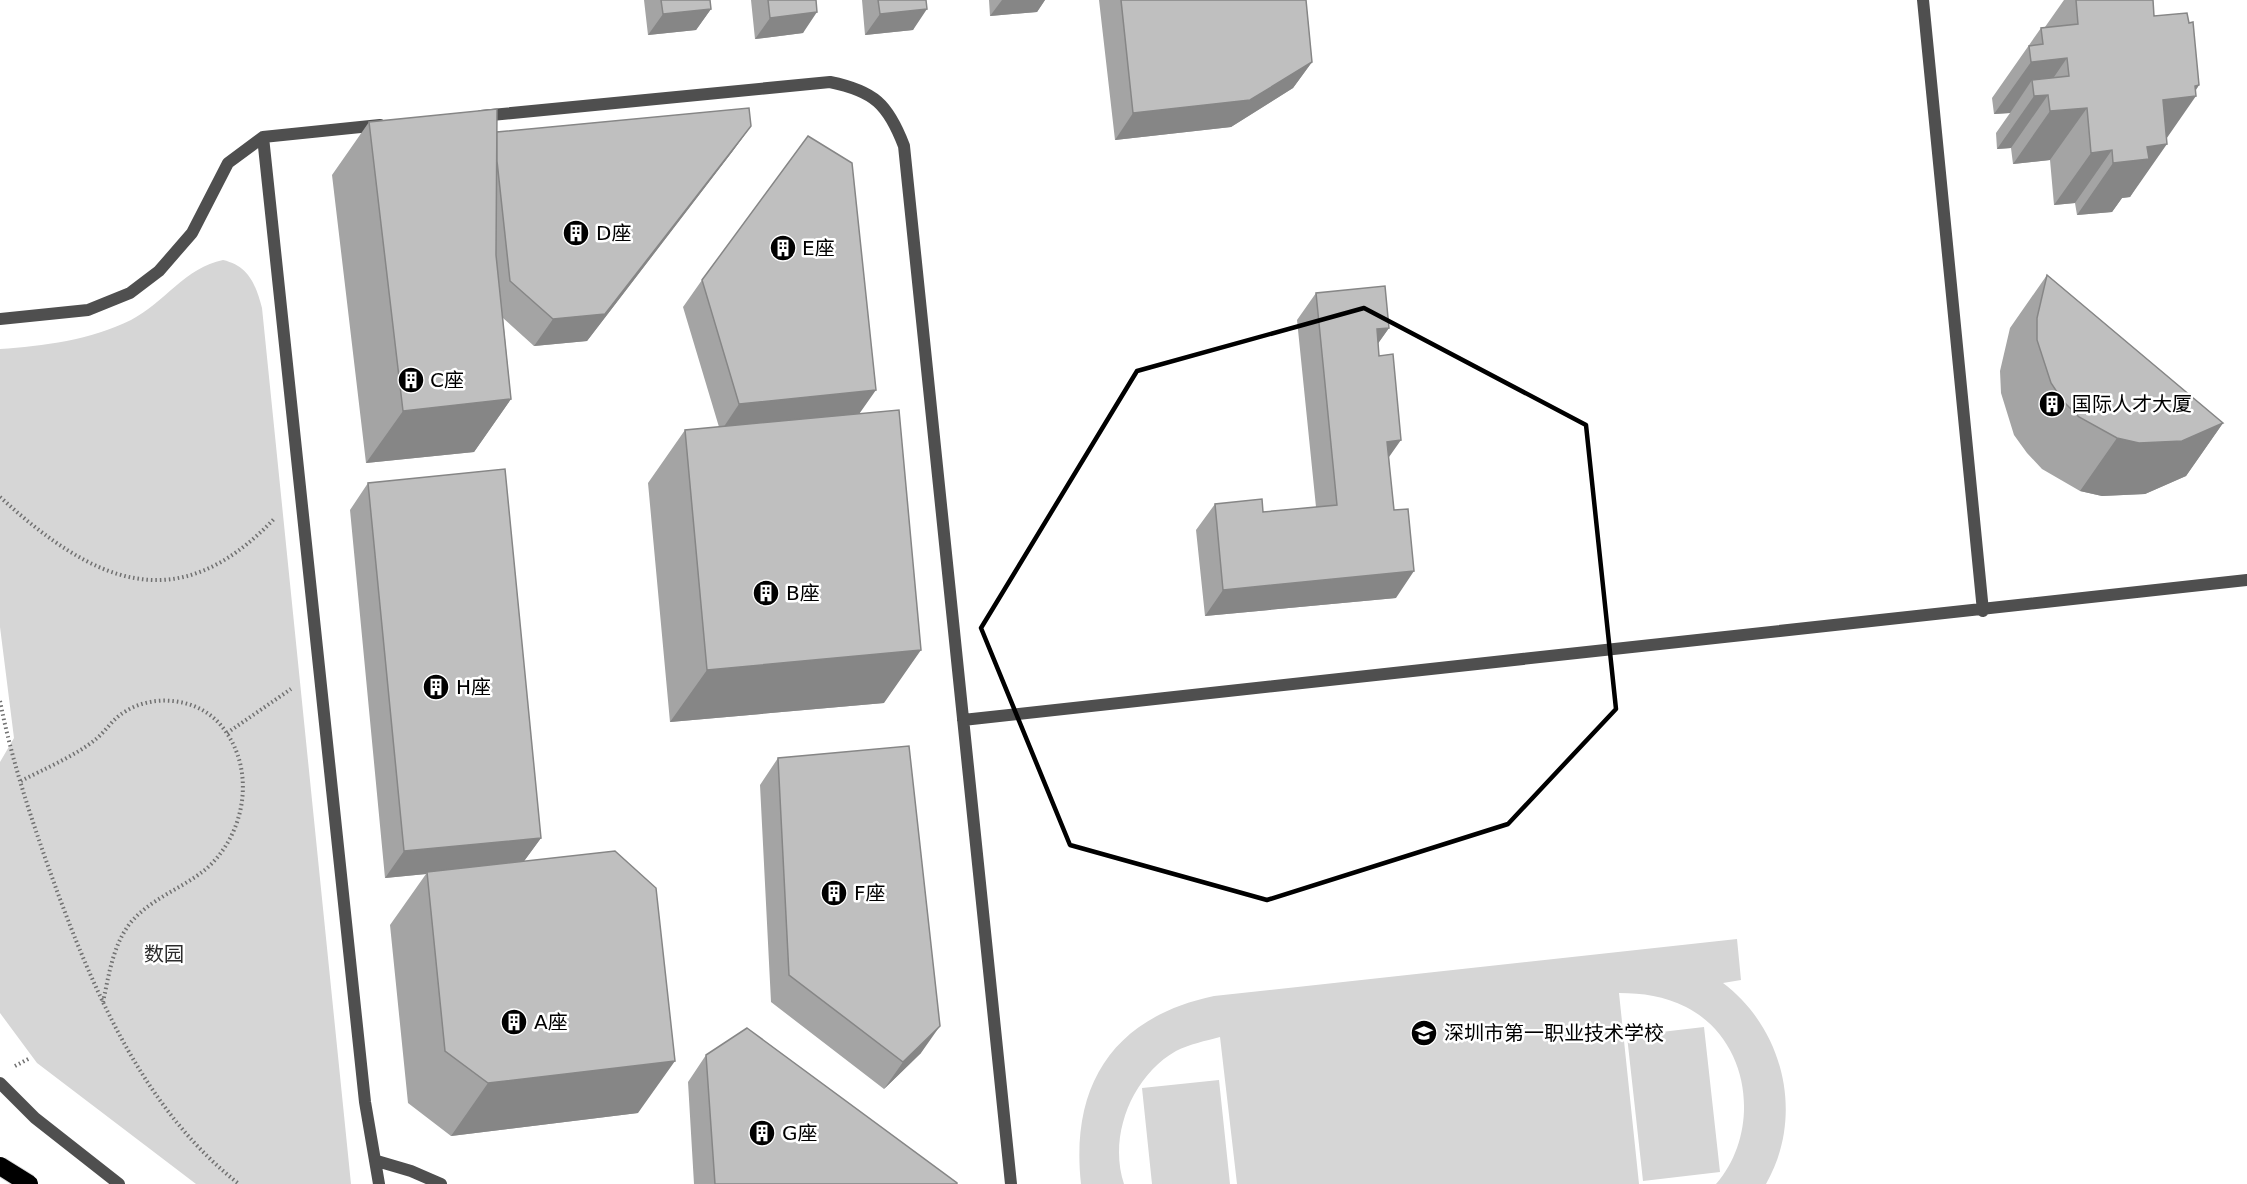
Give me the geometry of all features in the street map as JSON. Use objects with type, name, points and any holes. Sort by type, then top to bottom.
[{"type":"highway","points":[[0,1166],[29,1184]]},
{"type":"street","points":[[1923,0],[1983,611]]},
{"type":"street","points":[[465,117],[830,82],[866,92],[882,105],[894,121],[904,146],[1011,1184]]},
{"type":"street","points":[[0,320],[88,310],[130,293],[159,271],[192,233],[228,163],[263,137],[394,124]]},
{"type":"street","points":[[263,137],[364,1102],[377,1161],[379,1184]]},
{"type":"street","points":[[963,720],[1983,611],[2247,580]]},
{"type":"street","points":[[0,1083],[35,1118],[119,1184]]},
{"type":"street","points":[[377,1161],[411,1171],[441,1184]]},
{"type":"path","points":[[0,497],[45,534],[87,561],[118,575],[145,580],[201,574],[250,545],[274,519]]},
{"type":"path","points":[[227,734],[291,689]]},
{"type":"path","points":[[21,782],[96,739],[108,724],[142,702],[165,700],[185,703],[202,710],[227,734],[242,767],[244,792],[240,814],[232,835],[206,868],[143,910],[131,922],[122,935],[111,966],[103,1002]]},
{"type":"path","points":[[0,701],[9,745],[21,782],[81,956],[103,1002],[124,1044],[170,1113],[224,1173],[239,1184]]},
{"type":"highlighted area","points":[[1364,308],[1586,425],[1616,709],[1508,824],[1267,900],[1070,845],[981,628],[1137,371]]},
{"type":"green space","name":"数园","points":[[223,260],[239,267],[250,278],[262,308],[351,1184],[196,1184],[37,1063],[0,1013],[0,762],[14,738],[0,627],[0,349],[67,341],[116,327],[143,313],[198,270]]},
{"type":"green space","points":[[1737,939],[1741,980],[1723,983],[1744,1002],[1761,1024],[1774,1049],[1782,1075],[1786,1103],[1784,1130],[1778,1158],[1766,1184],[1716,1184],[1731,1163],[1740,1139],[1744,1113],[1743,1088],[1736,1064],[1725,1041],[1708,1022],[1678,1003],[1653,996],[1619,993],[1639,1184],[1237,1184],[1220,1037],[1176,1051],[1160,1062],[1136,1091],[1122,1127],[1119,1146],[1124,1184],[1081,1184],[1079,1148],[1083,1115],[1092,1086],[1106,1060],[1125,1038],[1149,1020],[1179,1006],[1214,996]]},
{"type":"green space","points":[[1704,1027],[1720,1172],[1643,1181],[1627,1036]]},
{"type":"green space","points":[[1219,1080],[1230,1184],[1152,1184],[1142,1088]]},
{"type":"building","points":[[661,0],[710,0],[711,9],[663,14]]},
{"type":"building","points":[[768,0],[816,0],[817,12],[770,18]]},
{"type":"building","points":[[878,0],[926,0],[927,9],[880,14]]},
{"type":"building","points":[[1121,0],[1306,0],[1312,62],[1250,100],[1133,113]]},
{"type":"building","points":[[2076,0],[2153,0],[2154,16],[2187,13],[2189,23],[2193,22],[2199,85],[2195,86],[2196,96],[2163,100],[2167,144],[2147,147],[2149,159],[2113,163],[2112,150],[2091,153],[2087,108],[2050,111],[2048,95],[2034,96],[2032,80],[2069,76],[2067,58],[2031,62],[2029,46],[2043,44],[2041,28],[2078,24]]},
{"type":"building","name":"D座","points":[[749,108],[751,126],[605,314],[553,319],[510,281],[497,161],[497,132]]},
{"type":"building","points":[[497,109],[496,255],[511,399],[403,411],[369,122]]},
{"type":"building","name":"E座","points":[[808,136],[852,163],[876,390],[739,404],[702,280]]},
{"type":"building","points":[[2047,275],[2223,423],[2182,441],[2139,443],[2117,438],[2079,417],[2063,401],[2051,383],[2037,340],[2037,318]]},
{"type":"building","points":[[1385,286],[1389,328],[1377,329],[1379,356],[1393,354],[1401,440],[1387,442],[1394,510],[1408,509],[1414,571],[1223,590],[1215,504],[1262,499],[1263,512],[1337,505],[1316,293]]},
{"type":"building","name":"B座","points":[[899,410],[921,650],[707,670],[685,430]]},
{"type":"building","name":"H座","points":[[505,469],[541,838],[404,851],[368,483]]},
{"type":"building","name":"F座","points":[[909,746],[940,1026],[903,1062],[789,975],[778,758]]},
{"type":"building","name":"A座","points":[[615,851],[656,888],[675,1061],[488,1083],[445,1051],[427,872]]},
{"type":"building","name":"G座","points":[[747,1028],[957,1184],[715,1184],[706,1055]]},
{"type":"place","name":"D座","points":[[576,233]]},
{"type":"place","name":"E座","points":[[783,248]]},
{"type":"place","name":"C座","points":[[411,380]]},
{"type":"place","name":"国际人才大厦","points":[[2052,404]]},
{"type":"place","name":"B座","points":[[766,593]]},
{"type":"place","name":"H座","points":[[436,687]]},
{"type":"place","name":"F座","points":[[834,893]]},
{"type":"place","name":"A座","points":[[514,1022]]},
{"type":"place","name":"深圳市第一职业技术学校","points":[[1424,1033]]},
{"type":"place","name":"G座","points":[[762,1133]]}]
